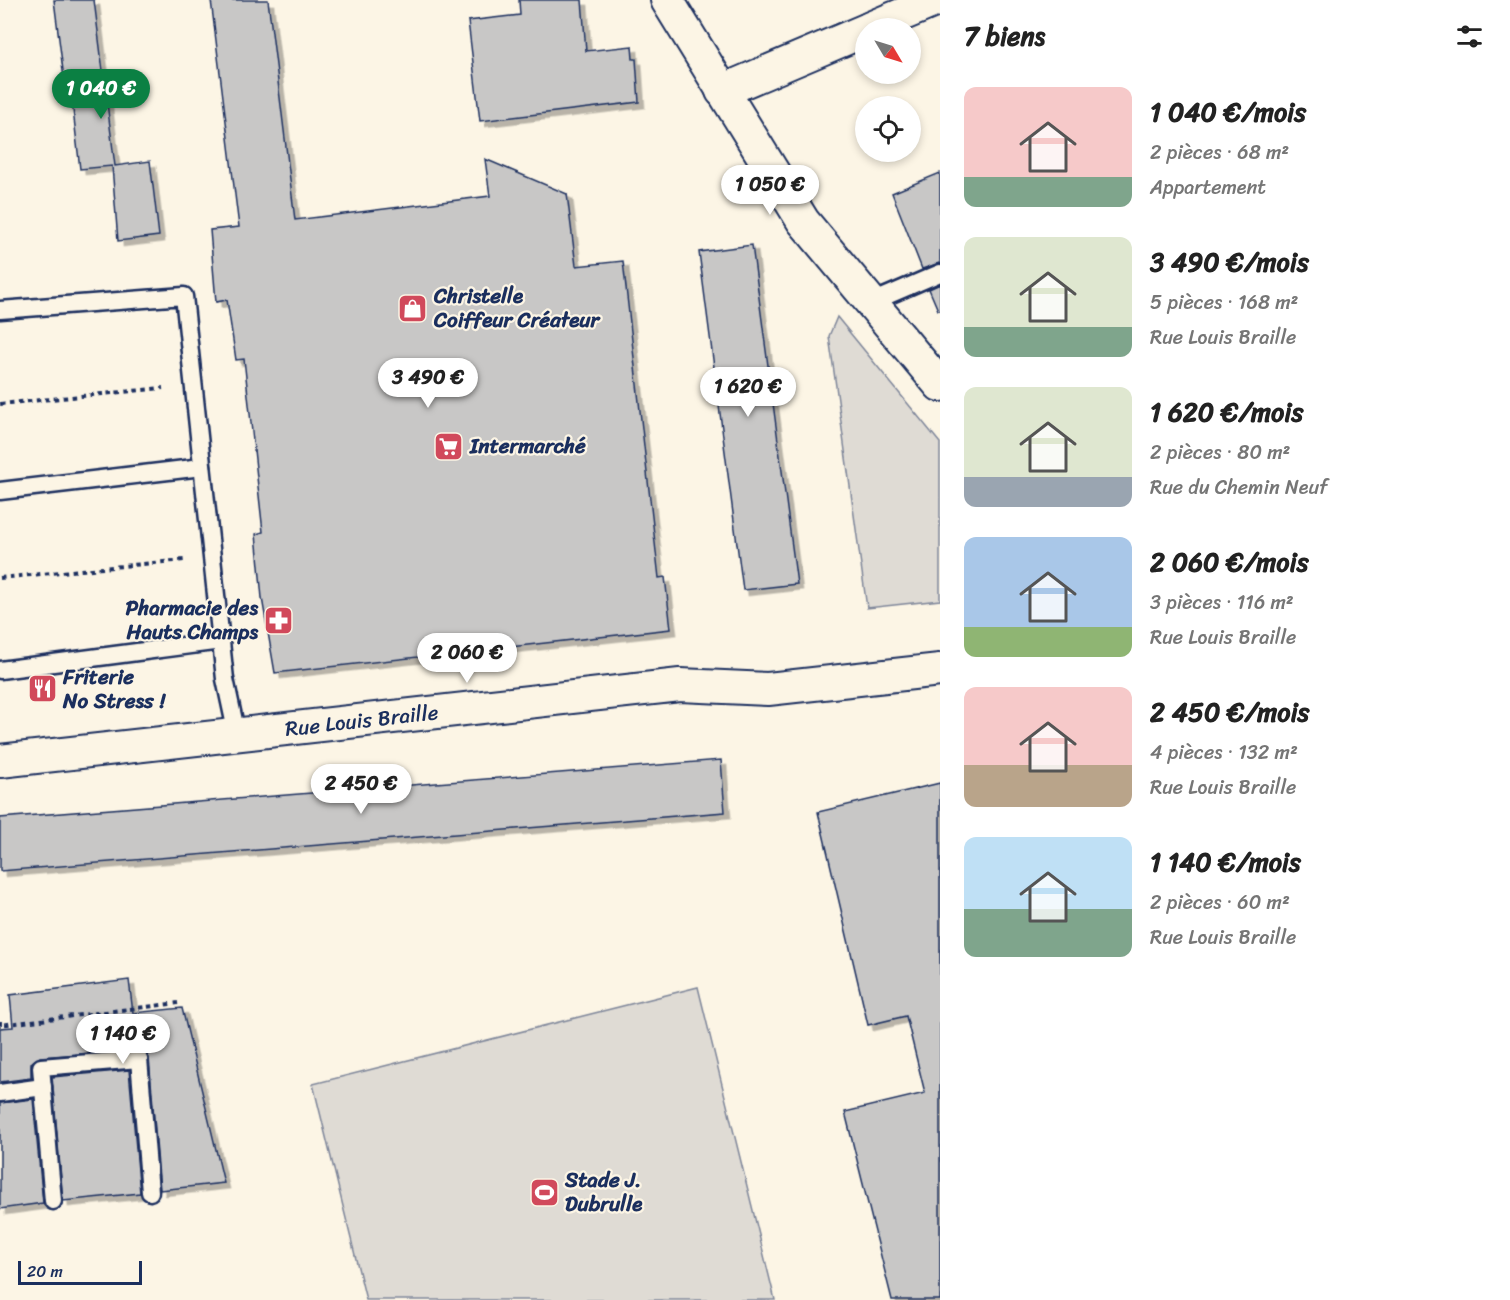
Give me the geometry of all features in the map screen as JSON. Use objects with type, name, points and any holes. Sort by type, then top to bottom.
[{"type":"street","points":[[667,0],[803,221],[940,385]]},
{"type":"street","points":[[894,18],[937,0]]},
{"type":"street","points":[[722,91],[855,35]]},
{"type":"street","name":"Rue Louis Braille","points":[[0,761],[680,685],[768,689],[940,670]]},
{"type":"lane","points":[[870,303],[940,273]]},
{"type":"lane","points":[[0,310],[184,296],[225,679],[237,735]]},
{"type":"lane","points":[[0,491],[202,467]]},
{"type":"lane","points":[[0,670],[221,641]]},
{"type":"lane","points":[[53,1201],[42,1067],[139,1059],[150,1192]]},
{"type":"lane","points":[[0,1093],[43,1087]]},
{"type":"path","points":[[0,404],[194,385]]},
{"type":"path","points":[[0,578],[212,557]]},
{"type":"path","points":[[0,1022],[0,1025],[178,1003]]},
{"type":"shaded area","points":[[837,317],[940,443],[940,600],[867,608],[829,336]]},
{"type":"shaded area","name":"Stade J. Dubrulle","points":[[698,987],[775,1300],[366,1300],[313,1084]]},
{"type":"building","points":[[54,0],[94,0],[115,166],[150,161],[159,236],[118,241],[112,166],[80,169],[71,93],[66,94]]},
{"type":"building","name":"Intermarché","points":[[211,0],[268,0],[295,220],[490,196],[485,159],[567,194],[576,266],[623,261],[659,578],[665,577],[671,629],[275,673],[262,598],[256,534],[263,532],[244,359],[236,360],[227,300],[216,302],[210,230],[239,227]]},
{"type":"building","points":[[519,0],[582,0],[586,51],[632,46],[633,59],[636,59],[639,102],[480,121],[468,21],[520,15]]},
{"type":"building","points":[[940,173],[940,263],[922,269],[892,193]]},
{"type":"building","points":[[752,245],[797,584],[743,590],[699,252]]},
{"type":"building","points":[[940,284],[940,310],[938,310],[929,289]]},
{"type":"building","points":[[721,760],[725,812],[0,871],[0,818]]},
{"type":"building","points":[[940,783],[940,1300],[892,1300],[845,1112],[925,1093],[906,1016],[868,1025],[818,812]]},
{"type":"building","points":[[129,980],[133,1013],[182,1008],[224,1183],[160,1190],[149,1058],[143,1049],[40,1057],[31,1063],[31,1078],[0,1082],[0,1028],[13,1027],[10,995]]},
{"type":"building","points":[[129,1070],[140,1193],[63,1201],[52,1077]]},
{"type":"building","points":[[33,1099],[43,1203],[0,1209],[0,1103]]},
{"type":"place","name":"Christelle Coiffeur Créateur","points":[[413,308]]},
{"type":"place","name":"Intermarché","points":[[449,446]]},
{"type":"place","name":"Pharmacie des Hauts Champs","points":[[279,620]]},
{"type":"place","name":"Friterie No Stress !","points":[[42,689]]},
{"type":"place","name":"Stade J. Dubrulle","points":[[544,1192]]}]
